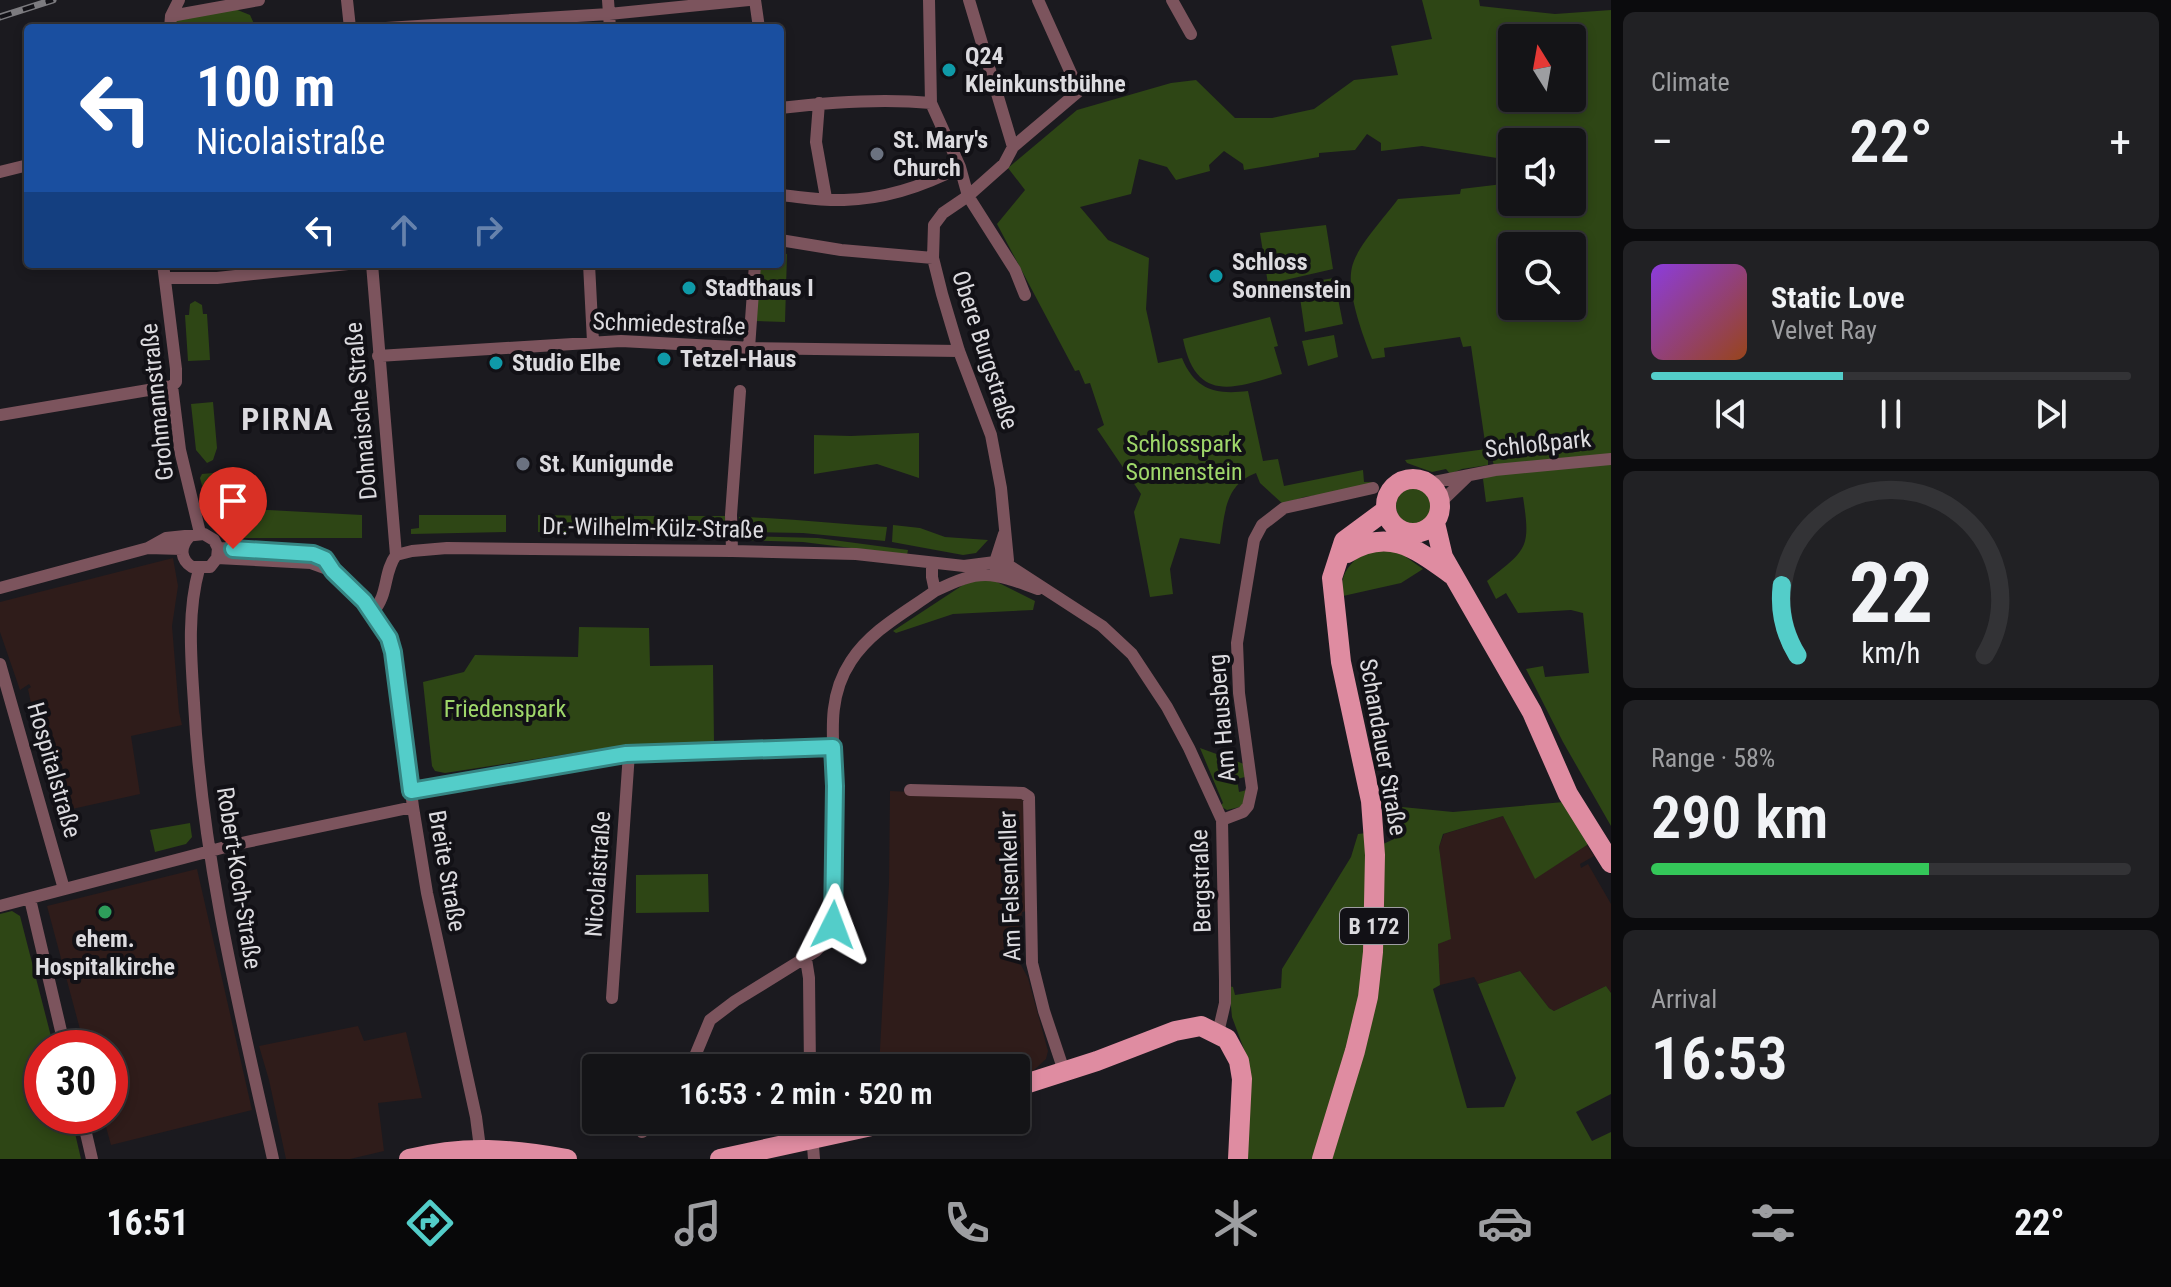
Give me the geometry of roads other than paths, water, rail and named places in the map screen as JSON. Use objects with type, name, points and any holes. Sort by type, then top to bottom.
[{"type":"main road","name":"B 172","points":[[1390,518],[1389,493],[1399,482],[1413,478],[1429,483]]},
{"type":"main road","points":[[1332,578],[1347,553],[1390,518],[1409,533],[1428,528],[1440,513],[1441,502],[1437,491],[1429,483]]},
{"type":"main road","name":"Schandauer Straße","points":[[1322,1159],[1349,1073],[1368,997],[1373,952],[1375,869],[1371,801],[1341,662],[1332,578],[1344,541],[1390,518]]},
{"type":"main road","points":[[1428,528],[1509,668],[1546,740],[1568,794],[1611,863]]},
{"type":"main road","points":[[1347,553],[1355,548],[1389,540],[1411,546],[1448,566]]},
{"type":"main road","points":[[1546,740],[1551,743],[1611,843]]},
{"type":"main road","points":[[1030,1082],[1175,1031],[1201,1026],[1218,1033],[1233,1048],[1239,1061],[1242,1079],[1238,1159]]},
{"type":"main road","points":[[720,1159],[835,1134]]},
{"type":"main road","points":[[456,1159],[480,1148]]},
{"type":"main road","points":[[409,1159],[438,1152],[480,1148],[567,1159]]},
{"type":"street","points":[[170,22],[179,0]]},
{"type":"street","points":[[170,22],[259,0]]},
{"type":"street","points":[[347,0],[350,24]]},
{"type":"street","points":[[608,0],[610,24]]},
{"type":"street","points":[[450,24],[609,14],[749,0]]},
{"type":"street","points":[[755,0],[758,24]]},
{"type":"street","points":[[929,0],[931,103],[960,167],[963,200],[1015,270],[1025,295]]},
{"type":"street","points":[[969,0],[1013,147]]},
{"type":"street","name":"Obere Burgstraße","points":[[1000,567],[1004,534],[1001,488],[991,435],[959,351],[933,258],[934,225],[943,213],[1004,164],[1013,147],[1079,91],[1038,0]]},
{"type":"street","points":[[1172,0],[1191,34]]},
{"type":"street","points":[[784,107],[905,100],[931,103]]},
{"type":"street","points":[[819,103],[816,142],[826,198]]},
{"type":"street","points":[[0,172],[24,166]]},
{"type":"street","points":[[784,195],[859,199],[907,190],[960,167]]},
{"type":"street","points":[[784,241],[841,250],[933,258]]},
{"type":"street","name":"Grohmannstraße","points":[[164,268],[176,369],[176,382],[172,386],[193,567]]},
{"type":"street","points":[[165,278],[217,278],[311,268]]},
{"type":"street","name":"Dohnaische Straße","points":[[372,268],[396,555]]},
{"type":"street","points":[[589,268],[593,342]]},
{"type":"street","points":[[751,348],[755,268]]},
{"type":"street","name":"Schmiedestraße","points":[[378,356],[643,341],[751,348],[959,351]]},
{"type":"street","points":[[0,415],[172,386]]},
{"type":"street","points":[[732,551],[731,515],[740,391]]},
{"type":"street","name":"Schloßpark","points":[[1429,483],[1469,475],[1611,459]]},
{"type":"street","name":"Schloßpark","points":[[1441,502],[1469,475]]},
{"type":"street","name":"Am Hausberg","points":[[1222,820],[1243,812],[1251,798],[1251,768],[1236,652],[1254,540],[1262,525],[1284,508],[1373,488]]},
{"type":"street","points":[[0,588],[148,548],[166,538],[190,540],[212,537],[217,553],[210,567],[193,567]]},
{"type":"street","name":"Dr.-Wilhelm-Külz-Straße","points":[[396,555],[457,548],[856,554],[909,559],[967,571]]},
{"type":"street","name":"Breite Straße","points":[[217,553],[311,563],[333,571],[373,612],[383,628],[393,652],[427,893],[480,1148]]},
{"type":"street","points":[[373,612],[382,602],[396,555]]},
{"type":"street","points":[[932,564],[935,591]]},
{"type":"street","name":"Robert-Koch-Straße","points":[[193,567],[187,583],[191,600],[195,731],[208,851],[273,1159]]},
{"type":"street","points":[[695,1054],[705,1029],[717,1014],[806,959],[827,941],[835,915],[832,710],[839,682],[851,660],[878,631],[967,571],[1000,567]]},
{"type":"street","name":"Bergstraße","points":[[1000,567],[1027,576],[1048,593],[1102,626],[1132,654],[1167,707],[1222,820],[1226,961],[1225,1003],[1218,1033]]},
{"type":"street","name":"Hospitalstraße","points":[[0,664],[64,889]]},
{"type":"street","points":[[411,791],[629,753],[833,747]]},
{"type":"street","name":"Nicolaistraße","points":[[612,998],[629,753]]},
{"type":"street","name":"Am Felsenkeller","points":[[1023,779],[1023,793]]},
{"type":"street","name":"Am Felsenkeller","points":[[910,790],[1023,793],[1029,797],[1032,963],[1064,1071]]},
{"type":"street","points":[[0,906],[208,851],[413,807]]},
{"type":"street","points":[[30,899],[61,1030]]},
{"type":"street","points":[[806,959],[810,1054]]},
{"type":"street","points":[[86,1134],[92,1159]]},
{"type":"railway","points":[[0,17],[53,0]]},
{"type":"place","name":"Q24 Kleinkunstbühne","points":[[949,70]]},
{"type":"place","name":"St. Mary's Church","points":[[877,154]]},
{"type":"place","name":"Schloss Sonnenstein","points":[[1216,276]]},
{"type":"place","name":"Stadthaus I","points":[[689,288]]},
{"type":"place","name":"Tetzel-Haus","points":[[664,359]]},
{"type":"place","name":"Studio Elbe","points":[[496,363]]},
{"type":"place","name":"St. Kunigunde","points":[[523,464]]},
{"type":"place","name":"ehem. Hospitalkirche","points":[[105,912]]},
{"type":"district","name":"PIRNA","points":[[288,419]]},
{"type":"park label","name":"Schlosspark Sonnenstein","points":[[1184,458]]},
{"type":"park label","name":"Friedenspark","points":[[505,709]]}]
